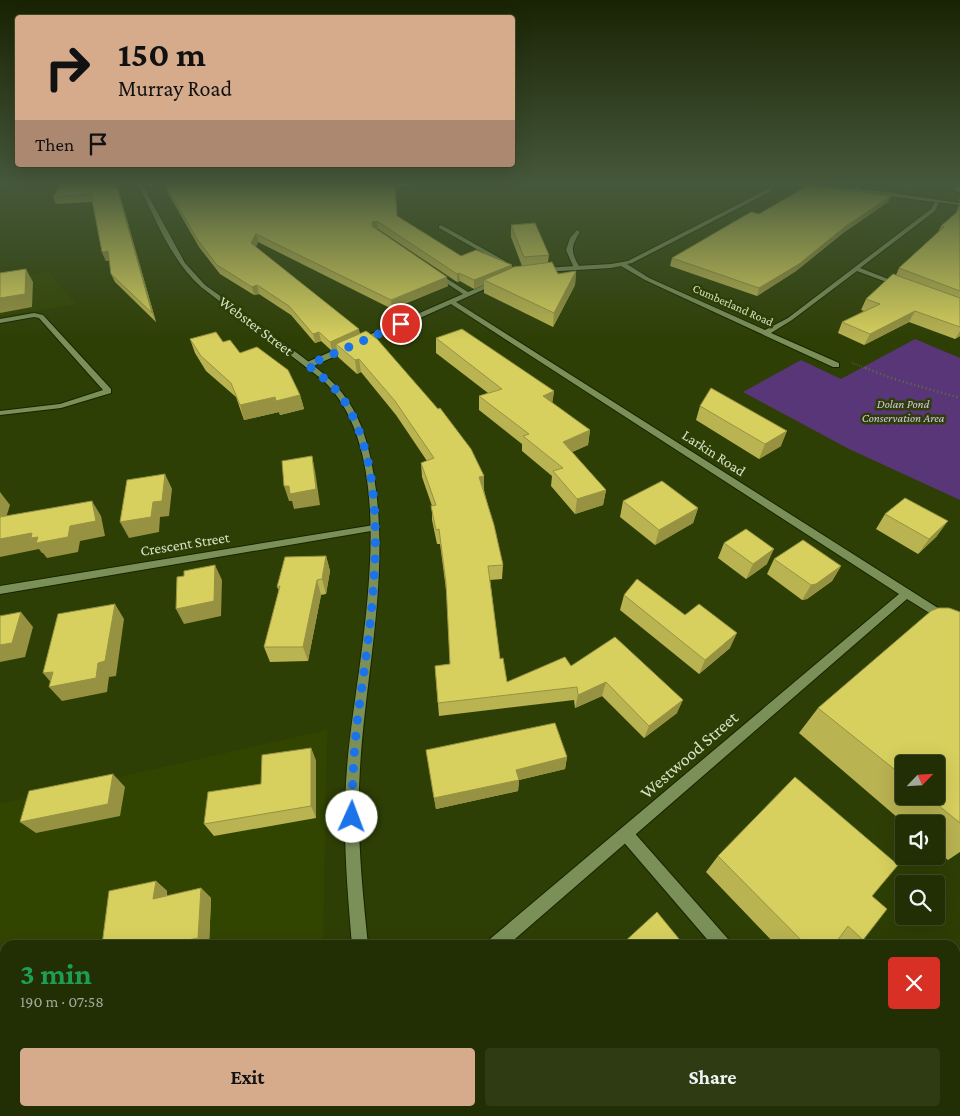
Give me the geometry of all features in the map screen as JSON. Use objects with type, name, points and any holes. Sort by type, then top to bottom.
[{"type":"street","name":"Webster Street","points":[[167,236],[190,275],[308,365],[336,390],[352,414],[368,468],[374,528],[375,580],[356,734],[352,801],[353,866],[360,940]]},
{"type":"street","points":[[457,236],[513,268]]},
{"type":"street","points":[[574,236],[568,246],[568,250],[578,268]]},
{"type":"street","points":[[533,271],[622,264],[644,256],[682,236]]},
{"type":"street","points":[[767,332],[790,318],[899,236]]},
{"type":"street","name":"Cumberland Road","points":[[622,264],[647,279],[836,365]]},
{"type":"street","points":[[857,269],[908,288]]},
{"type":"street","points":[[434,272],[468,295]]},
{"type":"street","points":[[308,365],[500,281]]},
{"type":"street","name":"Larkin Road","points":[[452,302],[960,628]]},
{"type":"street","points":[[0,321],[34,315],[41,316],[108,391],[62,406],[0,413]]},
{"type":"street","name":"Crescent Street","points":[[0,590],[374,528]]},
{"type":"street","name":"Westwood Street","points":[[502,940],[906,594]]},
{"type":"street","points":[[626,834],[718,940]]},
{"type":"path","points":[[850,362],[894,379],[960,398]]},
{"type":"shaded area","points":[[49,272],[76,304],[0,316],[0,280]]},
{"type":"shaded area","points":[[327,730],[323,940],[0,940],[0,804]]},
{"type":"green space","name":"Dolan Pond Conservation Area","points":[[915,339],[960,358],[960,500],[849,449],[743,392],[801,360],[841,379]]},
{"type":"building","points":[[99,236],[131,236],[152,313],[111,274],[108,251],[102,252]]},
{"type":"building","points":[[195,236],[255,236],[251,243],[359,329],[330,342],[319,332],[313,334],[289,306],[257,285],[252,287],[217,265]]},
{"type":"building","points":[[260,236],[387,236],[447,277],[391,300]]},
{"type":"building","points":[[400,236],[429,236],[461,256],[476,250],[512,265],[474,280],[459,273],[457,274]]},
{"type":"building","points":[[516,236],[541,236],[549,255],[524,257]]},
{"type":"building","points":[[710,236],[834,236],[799,264],[759,288],[672,258]]},
{"type":"building","points":[[934,236],[960,236],[960,291],[899,268]]},
{"type":"building","points":[[552,262],[558,274],[576,271],[554,313],[484,280],[514,267]]},
{"type":"building","points":[[26,269],[25,294],[0,298],[0,273]]},
{"type":"building","points":[[893,274],[960,298],[960,327],[915,311],[870,334],[842,322],[880,304],[866,299]]},
{"type":"building","points":[[462,329],[554,391],[543,396],[590,430],[563,442],[606,490],[577,499],[553,471],[563,468],[523,436],[529,434],[479,396],[502,389],[436,338]]},
{"type":"building","points":[[366,331],[377,339],[438,409],[440,408],[471,449],[484,476],[479,477],[494,525],[503,565],[488,566],[500,659],[503,658],[507,682],[565,657],[571,666],[615,637],[683,700],[649,726],[606,682],[578,695],[577,687],[438,703],[435,666],[450,664],[446,583],[439,529],[436,530],[431,506],[436,505],[421,463],[434,458],[395,401],[359,359],[355,360],[336,344]]},
{"type":"building","points":[[216,332],[223,342],[230,340],[240,353],[257,347],[288,370],[300,395],[276,401],[275,397],[240,405],[231,383],[201,356],[190,339]]},
{"type":"building","points":[[711,388],[787,431],[765,444],[700,406]]},
{"type":"building","points":[[312,456],[316,489],[290,494],[289,486],[284,486],[282,461]]},
{"type":"building","points":[[165,474],[162,501],[153,502],[151,517],[120,522],[127,480]]},
{"type":"building","points":[[662,481],[698,508],[659,530],[623,501]]},
{"type":"building","points":[[905,498],[948,521],[929,539],[885,514]]},
{"type":"building","points":[[92,501],[96,521],[70,526],[68,537],[36,543],[38,537],[31,538],[32,533],[0,539],[0,517]]},
{"type":"building","points":[[746,529],[774,549],[753,564],[724,543]]},
{"type":"building","points":[[803,540],[841,566],[816,584],[811,585],[774,559]]},
{"type":"building","points":[[326,556],[322,579],[317,580],[303,647],[264,647],[280,586],[277,587],[285,557]]},
{"type":"building","points":[[215,565],[214,601],[176,609],[177,577],[184,576],[184,571]]},
{"type":"building","points":[[637,579],[685,615],[699,604],[737,633],[705,660],[624,595]]},
{"type":"building","points":[[115,604],[105,661],[98,663],[96,678],[49,687],[53,672],[43,673],[58,614]]},
{"type":"building","points":[[938,608],[949,608],[960,612],[960,823],[938,805],[945,805],[945,755],[895,755],[895,770],[818,708],[931,611]]},
{"type":"building","points":[[21,612],[12,643],[0,645],[0,616]]},
{"type":"building","points":[[555,723],[567,757],[516,770],[519,780],[434,798],[426,750]]},
{"type":"building","points":[[311,748],[311,806],[204,824],[208,792],[261,784],[262,755]]},
{"type":"building","points":[[113,774],[108,804],[20,822],[29,791]]},
{"type":"building","points":[[795,777],[895,862],[895,865],[898,865],[872,896],[887,909],[863,940],[848,926],[838,940],[801,940],[718,856]]},
{"type":"building","points":[[156,881],[153,899],[201,888],[198,938],[188,940],[103,940],[109,891]]},
{"type":"building","points":[[657,912],[680,940],[626,940]]},
{"type":"route","points":[[352,817],[355,743],[375,580],[374,508],[364,448],[348,406],[336,390],[308,365],[401,324]]}]
